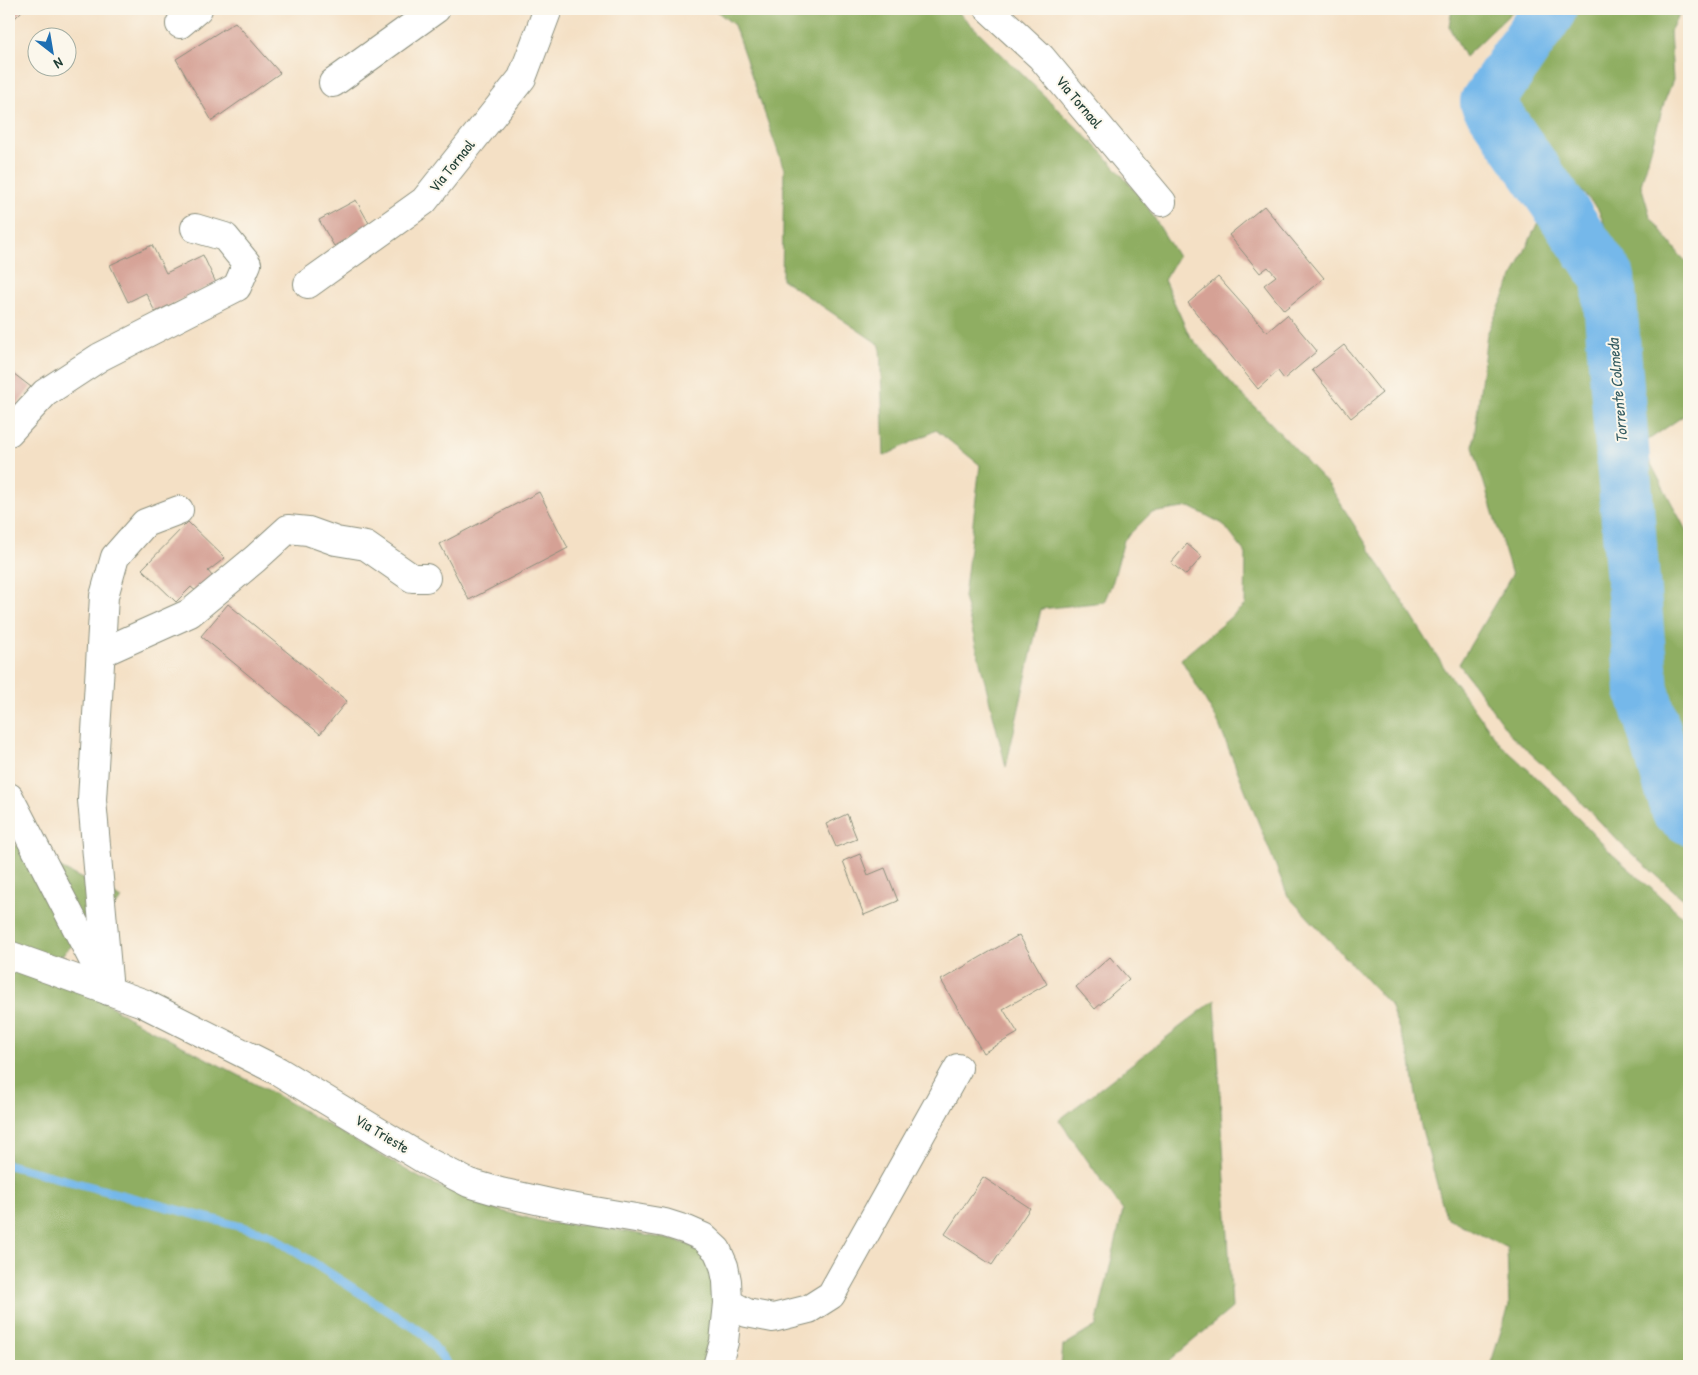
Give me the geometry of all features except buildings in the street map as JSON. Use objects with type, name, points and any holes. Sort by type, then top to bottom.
[{"type":"street","points":[[333,83],[436,9]]},
{"type":"street","name":"Via Tornaol","points":[[308,284],[424,201],[522,78],[548,9]]},
{"type":"street","name":"Via Tornaol","points":[[988,9],[1041,57],[1162,202]]},
{"type":"street","points":[[9,432],[45,393],[100,357],[237,287],[247,264],[225,237],[196,228]]},
{"type":"street","points":[[109,991],[92,800],[104,596],[115,557],[145,523],[179,510]]},
{"type":"street","points":[[100,653],[190,613],[288,529],[308,531],[336,540],[366,546],[412,578],[426,578]]},
{"type":"street","points":[[9,797],[109,991]]},
{"type":"street","name":"Via Trieste","points":[[9,955],[143,1004],[278,1071],[430,1163],[470,1183],[500,1192],[551,1203],[665,1223],[696,1233],[713,1245],[720,1258],[727,1280],[728,1304],[724,1342],[718,1366]]},
{"type":"street","points":[[728,1304],[746,1313],[773,1318],[809,1309],[831,1295],[958,1068]]},
{"type":"green space","points":[[714,9],[955,9],[1101,151],[1144,201],[1178,257],[1164,280],[1189,335],[1236,389],[1329,485],[1447,672],[1500,744],[1557,796],[1612,854],[1689,924],[1689,1366],[1490,1366],[1509,1306],[1507,1248],[1446,1217],[1420,1122],[1411,1061],[1390,1005],[1288,896],[1217,720],[1181,659],[1245,605],[1246,554],[1223,524],[1190,507],[1151,513],[1124,540],[1113,581],[1104,602],[1041,609],[1006,767],[964,597],[980,465],[936,430],[884,456],[880,345],[782,279],[784,169],[734,25]]},
{"type":"green space","points":[[1452,9],[1515,9],[1465,57],[1449,27]]},
{"type":"green space","points":[[1542,9],[1682,9],[1670,31],[1673,80],[1664,103],[1641,185],[1650,216],[1689,265],[1689,412],[1641,445],[1689,536],[1689,790],[1682,784],[1678,760],[1651,692],[1644,651],[1637,593],[1626,446],[1614,355],[1616,299],[1611,241],[1598,209],[1541,147],[1491,77],[1489,64],[1531,24]]},
{"type":"green space","points":[[1552,191],[1579,221],[1589,246],[1593,300],[1592,356],[1604,449],[1614,596],[1620,629],[1621,654],[1629,698],[1656,766],[1662,796],[1689,819],[1689,904],[1621,844],[1566,786],[1510,734],[1459,664],[1512,575],[1473,447],[1487,334]]},
{"type":"green space","points":[[9,842],[122,899],[50,966],[132,1020],[269,1091],[422,1179],[490,1208],[547,1223],[588,1225],[673,1240],[687,1244],[716,1259],[725,1279],[711,1366],[9,1366]]},
{"type":"green space","points":[[1215,1000],[1232,1308],[1163,1366],[1061,1366],[1063,1346],[1096,1326],[1123,1211],[1059,1120]]},
{"type":"waterway","name":"Torrente Colmeda","points":[[1550,9],[1487,102],[1608,277],[1642,690],[1678,810],[1689,818]]},
{"type":"waterway","points":[[9,1165],[268,1234],[423,1333],[449,1366]]}]
